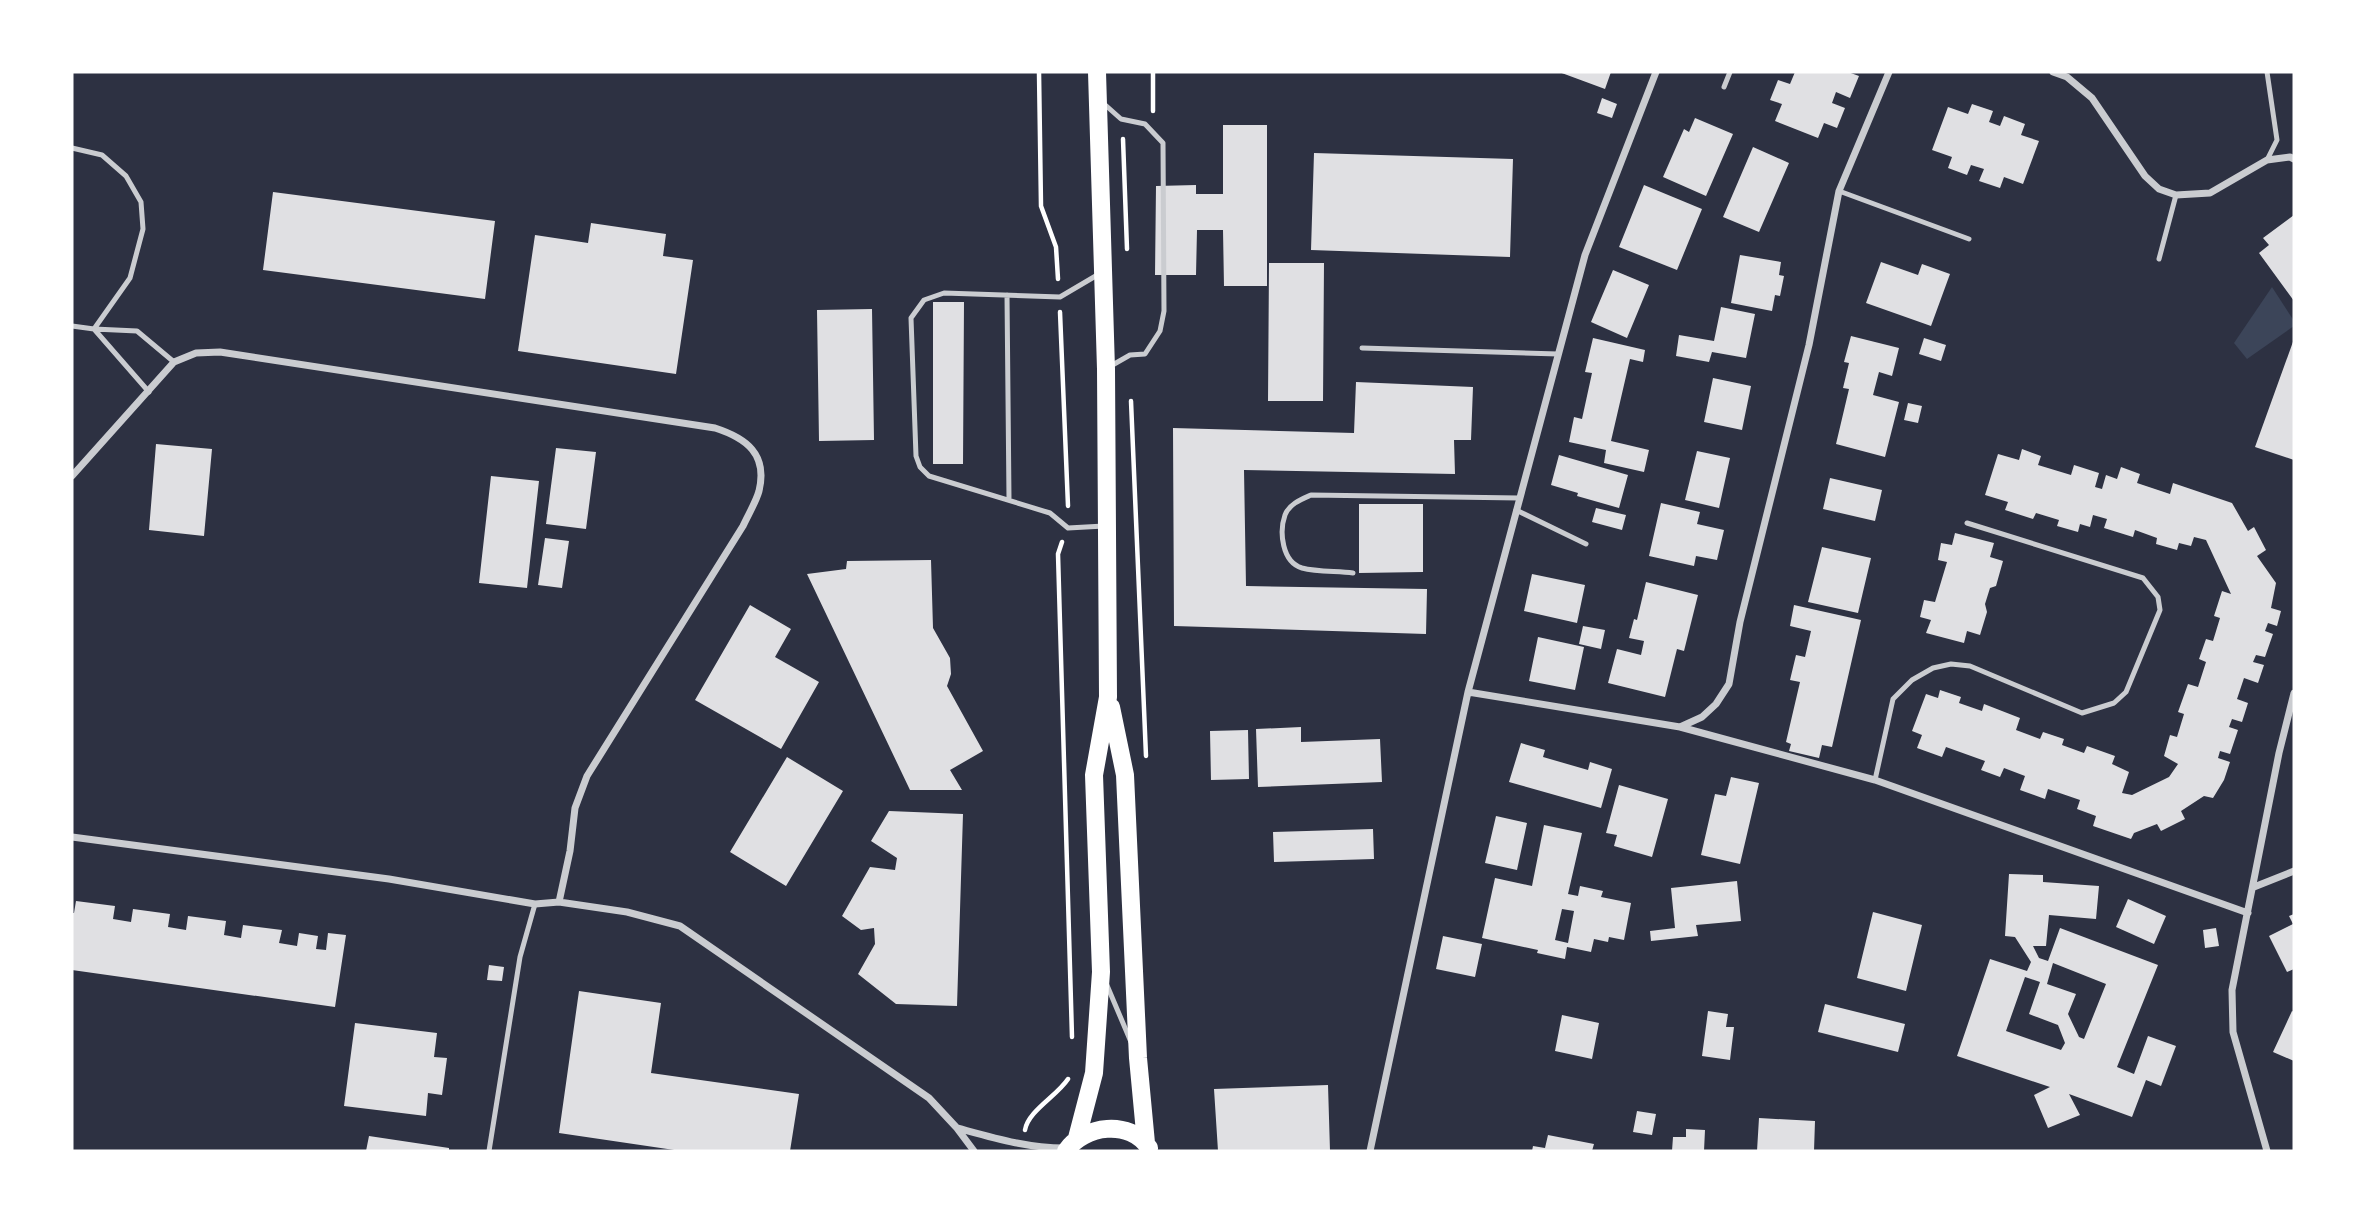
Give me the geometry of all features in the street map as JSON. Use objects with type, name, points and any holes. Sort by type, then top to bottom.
[{"type":"main road","points":[[1070,1146],[1094,1073],[1101,972],[1094,775],[1108,696],[1106,369],[1097,72]]},
{"type":"main road","points":[[1108,696],[1125,775],[1138,1058],[1149,1147]]},
{"type":"main road","points":[[1070,1146],[1094,1130],[1113,1128],[1131,1132],[1149,1147]]},
{"type":"street","points":[[1370,1151],[1468,692],[1519,498],[1585,255],[1656,72]]},
{"type":"street","points":[[1680,727],[1702,717],[1716,704],[1729,684],[1740,622],[1809,345],[1839,191],[1889,72]]},
{"type":"street","points":[[2053,72],[2067,77],[2092,98],[2146,176],[2159,189],[2176,195],[2210,194],[2267,160],[2290,157],[2294,159]]},
{"type":"street","points":[[72,476],[174,362],[196,353],[220,352],[715,428],[738,436],[754,449],[760,468],[759,491],[743,526],[587,776],[575,808],[570,851],[559,902]]},
{"type":"street","points":[[1468,692],[1680,727],[1875,780],[2248,912]]},
{"type":"street","points":[[2267,1151],[2233,1032],[2232,990],[2279,753],[2294,693]]},
{"type":"street","points":[[72,837],[389,879],[535,904],[559,902],[627,912],[680,926],[929,1098],[974,1151]]},
{"type":"street","points":[[2254,887],[2294,872]]},
{"type":"street","points":[[956,1127],[1015,1144],[1039,1148],[1070,1146]]},
{"type":"lane","points":[[1724,87],[1730,72]]},
{"type":"lane","points":[[2267,72],[2277,140],[2267,160]]},
{"type":"lane","points":[[1097,99],[1121,119],[1145,124],[1163,143],[1164,311],[1160,331],[1145,354],[1130,355],[1106,369]]},
{"type":"lane","points":[[72,148],[102,155],[127,176],[141,202],[143,229],[130,278],[94,329]]},
{"type":"lane","points":[[1839,191],[1969,239]]},
{"type":"lane","points":[[2159,259],[2176,195]]},
{"type":"lane","points":[[1102,273],[1060,297],[944,293],[924,300],[911,318],[916,456],[920,467],[929,476],[1050,513],[1068,528],[1108,526]]},
{"type":"lane","points":[[1007,295],[1009,499]]},
{"type":"lane","points":[[72,326],[137,331],[174,362]]},
{"type":"lane","points":[[94,329],[149,392]]},
{"type":"lane","points":[[1362,348],[1559,354]]},
{"type":"lane","points":[[1353,572],[1300,568],[1290,558],[1282,545],[1285,514],[1297,501],[1311,495],[1519,498]]},
{"type":"lane","points":[[1516,510],[1586,544]]},
{"type":"lane","points":[[1875,780],[1893,699],[1912,680],[1933,668],[1951,664],[1970,666],[2082,713],[2098,709],[2114,703],[2126,692],[2160,610],[2158,597],[2143,578],[1967,523]]},
{"type":"lane","points":[[489,1151],[520,957],[535,904]]},
{"type":"lane","points":[[1101,972],[1138,1058]]},
{"type":"path","points":[[1039,72],[1041,206],[1056,247],[1068,506]]},
{"type":"path","points":[[1125,147],[1127,254]]},
{"type":"path","points":[[1130,392],[1146,759]]},
{"type":"path","points":[[1058,554],[1072,1051]]},
{"type":"path","points":[[1024,1136],[1027,1120],[1060,1091],[1072,1073]]},
{"type":"shaded area","points":[[2272,287],[2294,321],[2294,326],[2247,359],[2234,343]]},
{"type":"building","points":[[1559,72],[1611,72],[1605,89]]},
{"type":"building","points":[[1795,72],[1848,72],[1859,76],[1850,98],[1836,92],[1832,103],[1845,108],[1837,128],[1824,123],[1818,138],[1775,121],[1782,104],[1770,100],[1778,80],[1790,84]]},
{"type":"building","points":[[1602,98],[1617,104],[1612,118],[1597,113]]},
{"type":"building","points":[[1972,104],[1993,111],[1989,122],[2000,126],[2004,116],[2025,124],[2021,135],[2039,141],[2023,184],[2004,177],[2000,188],[1979,181],[1984,169],[1971,165],[1967,175],[1948,168],[1952,157],[1932,150],[1948,107],[1968,114]]},
{"type":"building","points":[[1695,118],[1733,134],[1706,196],[1663,177],[1684,129],[1689,132]]},
{"type":"building","points":[[1223,125],[1267,125],[1267,286],[1224,286],[1223,230],[1197,230],[1196,275],[1155,275],[1156,186],[1196,185],[1196,194],[1223,194]]},
{"type":"building","points":[[1753,147],[1789,163],[1759,232],[1723,217]]},
{"type":"building","points":[[1314,153],[1513,159],[1510,257],[1311,250]]},
{"type":"building","points":[[1644,185],[1702,209],[1677,270],[1619,247]]},
{"type":"building","points":[[273,192],[495,221],[485,299],[263,270]]},
{"type":"building","points":[[2294,215],[2294,301],[2259,253],[2269,245],[2263,238]]},
{"type":"building","points":[[591,223],[666,234],[663,256],[693,260],[676,374],[518,351],[535,235],[588,243]]},
{"type":"building","points":[[1740,255],[1781,262],[1779,275],[1784,276],[1780,296],[1775,295],[1772,311],[1731,303]]},
{"type":"building","points":[[1881,262],[1918,275],[1922,264],[1950,274],[1931,326],[1866,303]]},
{"type":"building","points":[[1269,263],[1324,263],[1323,401],[1268,401]]},
{"type":"building","points":[[1613,270],[1649,285],[1627,338],[1591,322]]},
{"type":"building","points":[[933,302],[964,302],[963,464],[933,464]]},
{"type":"building","points":[[1721,307],[1755,314],[1746,358],[1712,352],[1709,362],[1676,356],[1679,335],[1714,341]]},
{"type":"building","points":[[872,309],[874,440],[819,441],[817,310]]},
{"type":"building","points":[[1851,336],[1899,348],[1892,376],[1879,372],[1873,395],[1899,402],[1885,457],[1836,444],[1849,389],[1843,388],[1849,363],[1844,362]]},
{"type":"building","points":[[1593,338],[1645,350],[1643,362],[1630,359],[1611,441],[1649,450],[1644,472],[1604,463],[1606,450],[1569,442],[1574,417],[1582,419],[1592,373],[1585,372]]},
{"type":"building","points":[[1924,338],[1946,345],[1941,361],[1919,354]]},
{"type":"building","points":[[2294,339],[2294,460],[2255,447]]},
{"type":"building","points":[[1713,378],[1751,386],[1742,430],[1704,422]]},
{"type":"building","points":[[1356,382],[1473,387],[1471,440],[1454,440],[1455,474],[1244,470],[1246,586],[1427,589],[1426,634],[1174,626],[1173,428],[1354,433]]},
{"type":"building","points":[[1908,403],[1922,406],[1918,423],[1904,420]]},
{"type":"building","points":[[156,444],[212,449],[204,536],[149,530]]},
{"type":"building","points":[[556,448],[596,452],[586,529],[546,524]]},
{"type":"building","points":[[2022,449],[2041,456],[2038,465],[2071,475],[2074,465],[2099,473],[2095,487],[2102,489],[2106,475],[2117,479],[2121,467],[2140,474],[2137,483],[2170,494],[2173,483],[2232,503],[2248,531],[2254,527],[2266,550],[2257,556],[2276,583],[2271,608],[2281,611],[2277,626],[2268,623],[2265,631],[2273,634],[2265,657],[2256,655],[2253,662],[2264,665],[2258,683],[2244,678],[2237,699],[2248,703],[2242,722],[2232,719],[2229,727],[2238,730],[2230,754],[2220,751],[2218,758],[2230,762],[2224,780],[2213,798],[2204,796],[2181,811],[2185,819],[2161,831],[2157,824],[2134,833],[2131,839],[2093,826],[2096,816],[2077,809],[2080,800],[2048,789],[2045,799],[2020,790],[2025,776],[2004,768],[2000,777],[1981,770],[1985,761],[1946,747],[1942,757],[1917,748],[1922,735],[1912,731],[1926,694],[1938,698],[1940,690],[1961,697],[1959,703],[1982,711],[1984,704],[2020,718],[2016,730],[2040,739],[2043,732],[2064,739],[2062,745],[2084,753],[2087,746],[2115,756],[2112,764],[2129,772],[2122,793],[2132,795],[2169,777],[2178,764],[2164,756],[2170,735],[2177,737],[2184,714],[2178,712],[2188,684],[2198,687],[2206,662],[2199,659],[2206,639],[2213,641],[2220,618],[2214,616],[2222,591],[2231,594],[2206,540],[2194,537],[2191,546],[2179,543],[2177,550],[2156,544],[2157,538],[2135,530],[2133,537],[2104,528],[2107,519],[2093,515],[2090,527],[2080,524],[2078,532],[2057,526],[2059,520],[2036,513],[2033,519],[2005,510],[2008,502],[1985,495],[1998,454],[2019,460]]},
{"type":"building","points":[[1697,451],[1730,458],[1719,508],[1685,500]]},
{"type":"building","points":[[1559,455],[1628,475],[1619,508],[1551,485]]},
{"type":"building","points":[[491,476],[539,481],[527,588],[479,583]]},
{"type":"building","points":[[1830,478],[1882,490],[1875,521],[1823,509]]},
{"type":"building","points":[[1661,503],[1700,512],[1697,524],[1724,530],[1717,560],[1696,556],[1694,566],[1649,556]]},
{"type":"building","points":[[1359,504],[1423,504],[1423,572],[1359,573]]},
{"type":"building","points":[[1596,508],[1626,515],[1622,530],[1592,522]]},
{"type":"building","points":[[1955,533],[1994,543],[1990,557],[2003,561],[1996,586],[1990,588],[1985,604],[1987,612],[1980,635],[1967,631],[1964,643],[1926,633],[1931,620],[1920,617],[1924,600],[1935,602],[1947,562],[1938,560],[1941,543],[1952,545]]},
{"type":"building","points":[[545,538],[569,541],[562,588],[538,585]]},
{"type":"building","points":[[1822,547],[1871,558],[1858,613],[1808,602]]},
{"type":"building","points":[[931,560],[933,628],[950,658],[951,674],[947,686],[983,751],[950,770],[962,790],[910,790],[807,574],[846,569],[847,561]]},
{"type":"building","points":[[1532,574],[1585,585],[1577,623],[1524,611]]},
{"type":"building","points":[[1646,582],[1698,595],[1684,651],[1677,649],[1665,697],[1608,683],[1617,649],[1641,655],[1644,641],[1629,638],[1634,619],[1637,620]]},
{"type":"building","points":[[750,605],[791,629],[775,657],[819,682],[781,749],[695,700]]},
{"type":"building","points":[[1794,605],[1861,620],[1832,747],[1822,745],[1819,758],[1789,751],[1791,744],[1786,742],[1800,682],[1790,680],[1796,655],[1805,657],[1811,631],[1790,626]]},
{"type":"building","points":[[1583,626],[1605,630],[1601,649],[1579,644]]},
{"type":"building","points":[[1538,637],[1584,647],[1575,690],[1529,681]]},
{"type":"building","points":[[1301,727],[1301,742],[1380,739],[1382,782],[1258,787],[1256,729]]},
{"type":"building","points":[[1248,730],[1249,779],[1211,780],[1210,731]]},
{"type":"building","points":[[1521,743],[1545,750],[1543,757],[1588,770],[1590,762],[1612,769],[1601,808],[1509,782]]},
{"type":"building","points":[[787,757],[843,791],[786,886],[730,852]]},
{"type":"building","points":[[1731,777],[1759,783],[1740,864],[1701,855],[1715,794],[1726,796]]},
{"type":"building","points":[[1619,785],[1668,799],[1652,857],[1614,846],[1617,835],[1606,833]]},
{"type":"building","points":[[889,811],[963,814],[957,1006],[896,1004],[858,974],[875,944],[874,928],[861,930],[842,916],[870,867],[895,870],[897,858],[871,841]]},
{"type":"building","points":[[1496,816],[1527,823],[1517,870],[1485,863]]},
{"type":"building","points":[[1544,825],[1582,833],[1568,894],[1578,896],[1580,886],[1603,891],[1601,897],[1631,903],[1624,940],[1609,937],[1608,942],[1594,939],[1591,952],[1567,947],[1565,959],[1537,953],[1538,950],[1482,938],[1495,878],[1532,886]],"holes":[[[1562,909],[1574,911],[1568,943],[1555,940]]]},
{"type":"building","points":[[1373,829],[1374,859],[1274,862],[1273,832]]},
{"type":"building","points":[[2009,874],[2043,875],[2043,882],[2099,886],[2096,919],[2049,915],[2046,946],[2033,946],[2039,958],[2048,961],[2060,928],[2158,965],[2117,1067],[2134,1074],[2148,1036],[2176,1046],[2161,1086],[2146,1080],[2132,1117],[2069,1094],[2080,1115],[2048,1128],[2034,1095],[2050,1087],[1957,1056],[1990,959],[2027,971],[2031,962],[2015,937],[2005,936]],"holes":[[[2053,963],[2106,984],[2084,1039],[2079,1037],[2068,1014],[2076,994],[2047,984]],[[2025,977],[2040,982],[2029,1014],[2058,1025],[2065,1043],[2061,1050],[2006,1031]]]},
{"type":"building","points":[[1737,881],[1741,921],[1696,925],[1698,936],[1651,941],[1650,931],[1675,928],[1671,888]]},
{"type":"building","points":[[2128,899],[2166,916],[2154,944],[2116,927]]},
{"type":"building","points":[[76,901],[115,906],[113,919],[131,922],[133,909],[170,914],[168,927],[186,930],[188,916],[226,921],[224,935],[241,938],[243,925],[282,930],[279,943],[297,946],[299,933],[318,936],[316,949],[326,950],[328,933],[346,935],[335,1007],[72,970],[72,913]]},
{"type":"building","points":[[1873,912],[1922,925],[1906,991],[1857,978]]},
{"type":"building","points":[[2294,914],[2294,969],[2287,972],[2269,936],[2293,924],[2289,916]]},
{"type":"building","points":[[2216,928],[2219,946],[2205,948],[2203,930]]},
{"type":"building","points":[[1443,936],[1482,944],[1475,977],[1436,969]]},
{"type":"building","points":[[489,965],[504,967],[502,981],[487,980]]},
{"type":"building","points":[[579,991],[661,1003],[651,1073],[799,1094],[790,1151],[681,1151],[559,1133]]},
{"type":"building","points":[[1825,1004],[1905,1024],[1898,1052],[1818,1032]]},
{"type":"building","points":[[1708,1011],[1728,1014],[1726,1027],[1734,1027],[1730,1060],[1702,1056]]},
{"type":"building","points":[[2292,1011],[2294,1012],[2294,1061],[2273,1052]]},
{"type":"building","points":[[1562,1015],[1599,1023],[1592,1059],[1555,1051]]},
{"type":"building","points":[[355,1023],[437,1033],[434,1057],[447,1058],[442,1095],[428,1093],[426,1116],[344,1106]]},
{"type":"building","points":[[1328,1085],[1330,1151],[1218,1151],[1214,1089]]},
{"type":"building","points":[[1637,1111],[1656,1114],[1652,1135],[1633,1132]]},
{"type":"building","points":[[1759,1118],[1815,1121],[1814,1151],[1757,1151]]},
{"type":"building","points":[[1686,1129],[1705,1130],[1704,1151],[1672,1151],[1673,1137],[1686,1137]]},
{"type":"building","points":[[1548,1135],[1594,1144],[1592,1151],[1532,1151],[1533,1146],[1545,1148]]},
{"type":"building","points":[[369,1136],[449,1148],[449,1151],[366,1151]]}]
